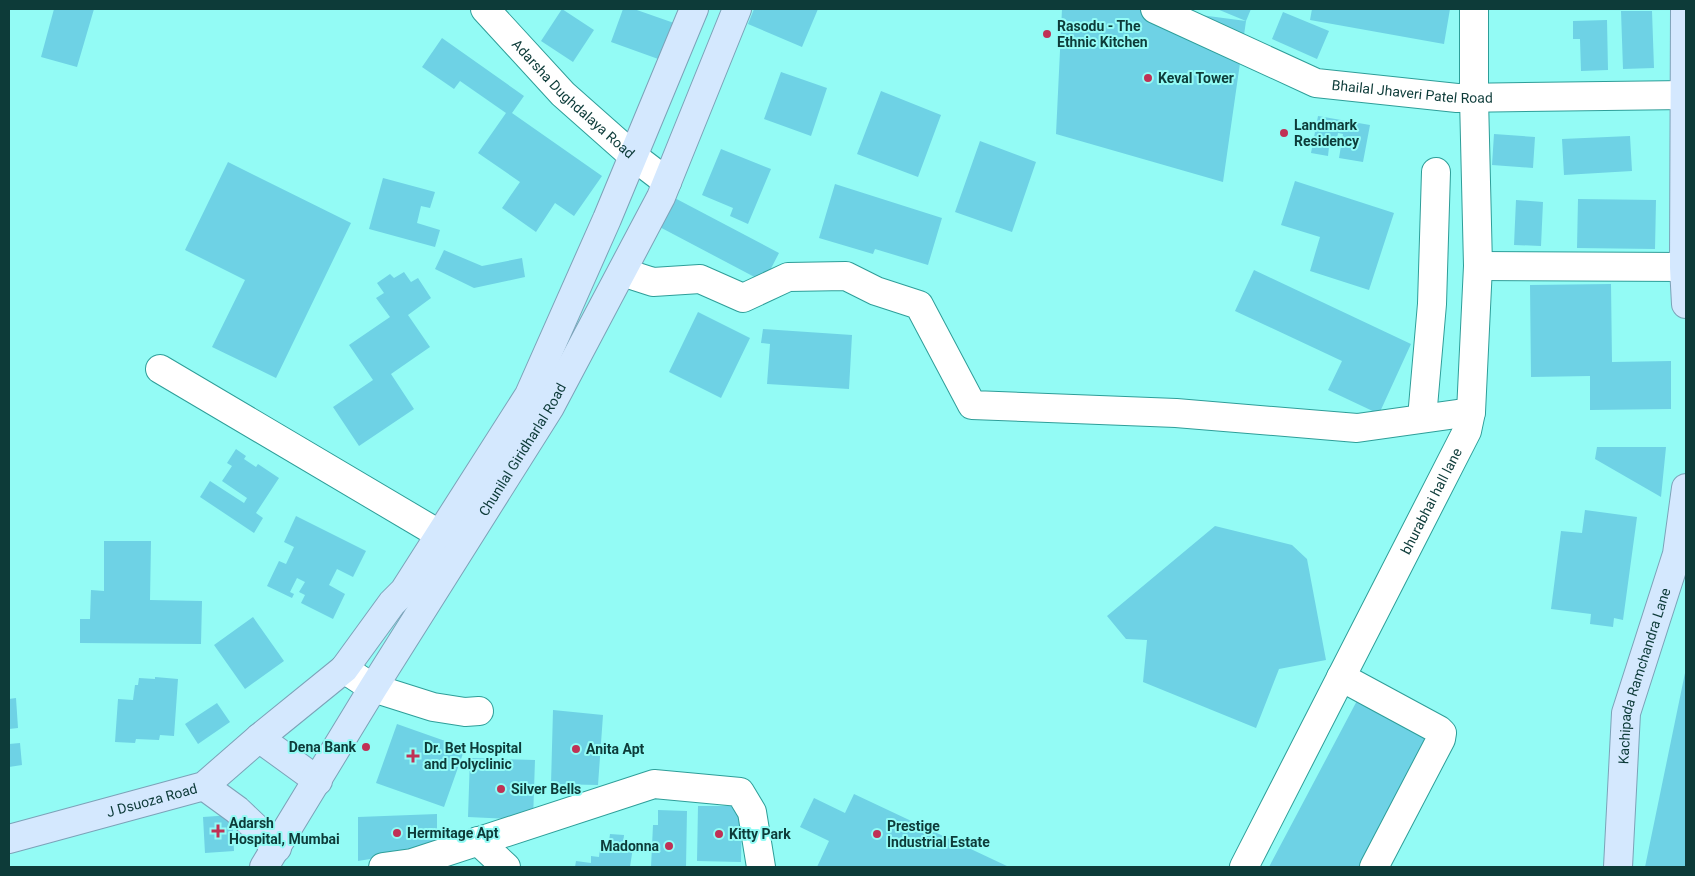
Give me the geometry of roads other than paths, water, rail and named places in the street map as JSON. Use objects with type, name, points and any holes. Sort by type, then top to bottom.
[{"type":"main road","name":"Chunilal Giridharlal Road","points":[[344,669],[392,603],[404,591],[529,395],[633,156],[694,9]]},
{"type":"main road","name":"Chunilal Giridharlal Road","points":[[270,858],[373,688],[550,407],[622,272],[667,182],[737,9]]},
{"type":"main road","points":[[1685,9],[1686,304]]},
{"type":"main road","name":"Kachipada Ramchandra Lane","points":[[1618,867],[1626,714],[1676,554],[1686,488]]},
{"type":"main road","name":"J Dsuoza Road","points":[[9,839],[204,786],[259,738],[344,669]]},
{"type":"main road","points":[[259,738],[318,781]]},
{"type":"main road","points":[[204,786],[237,810],[270,858]]},
{"type":"street","name":"Adarsha Dughdalaya Road","points":[[485,9],[563,94],[633,156],[667,182]]},
{"type":"street","name":"Bhailal Jhaveri Patel Road","points":[[1155,9],[1316,84],[1457,98],[1686,95]]},
{"type":"street","name":"bhurabhai hall lane","points":[[1244,867],[1467,431],[1472,412],[1478,266],[1474,9]]},
{"type":"street","points":[[1422,418],[1432,304],[1436,172]]},
{"type":"street","points":[[1478,266],[1685,267]]},
{"type":"street","points":[[622,272],[653,282],[700,279],[743,298],[788,277],[846,276],[876,291],[920,305],[972,405],[1176,413],[1357,428],[1472,412]]},
{"type":"street","points":[[160,369],[439,534]]},
{"type":"street","points":[[344,669],[373,688],[433,707],[465,712],[479,711]]},
{"type":"street","points":[[1341,677],[1440,730],[1442,733],[1441,739],[1374,867]]},
{"type":"street","points":[[383,867],[412,863],[654,784],[740,792],[752,812],[761,867]]},
{"type":"street","points":[[478,841],[506,867]]},
{"type":"place","name":"Rasodu - The Ethnic Kitchen","points":[[1047,34]]},
{"type":"place","name":"Keval Tower","points":[[1148,78]]},
{"type":"place","name":"Landmark Residency","points":[[1284,133]]},
{"type":"place","name":"Dena Bank","points":[[366,747]]},
{"type":"place","name":"Anita Apt","points":[[576,749]]},
{"type":"place","name":"Dr. Bet Hospital and Polyclinic","points":[[413,756]]},
{"type":"place","name":"Silver Bells","points":[[501,789]]},
{"type":"place","name":"Adarsh Hospital, Mumbai","points":[[218,831]]},
{"type":"place","name":"Hermitage Apt","points":[[397,833]]},
{"type":"place","name":"Kitty Park","points":[[719,834]]},
{"type":"place","name":"Prestige Industrial Estate","points":[[877,834]]},
{"type":"place","name":"Madonna","points":[[669,846]]}]
